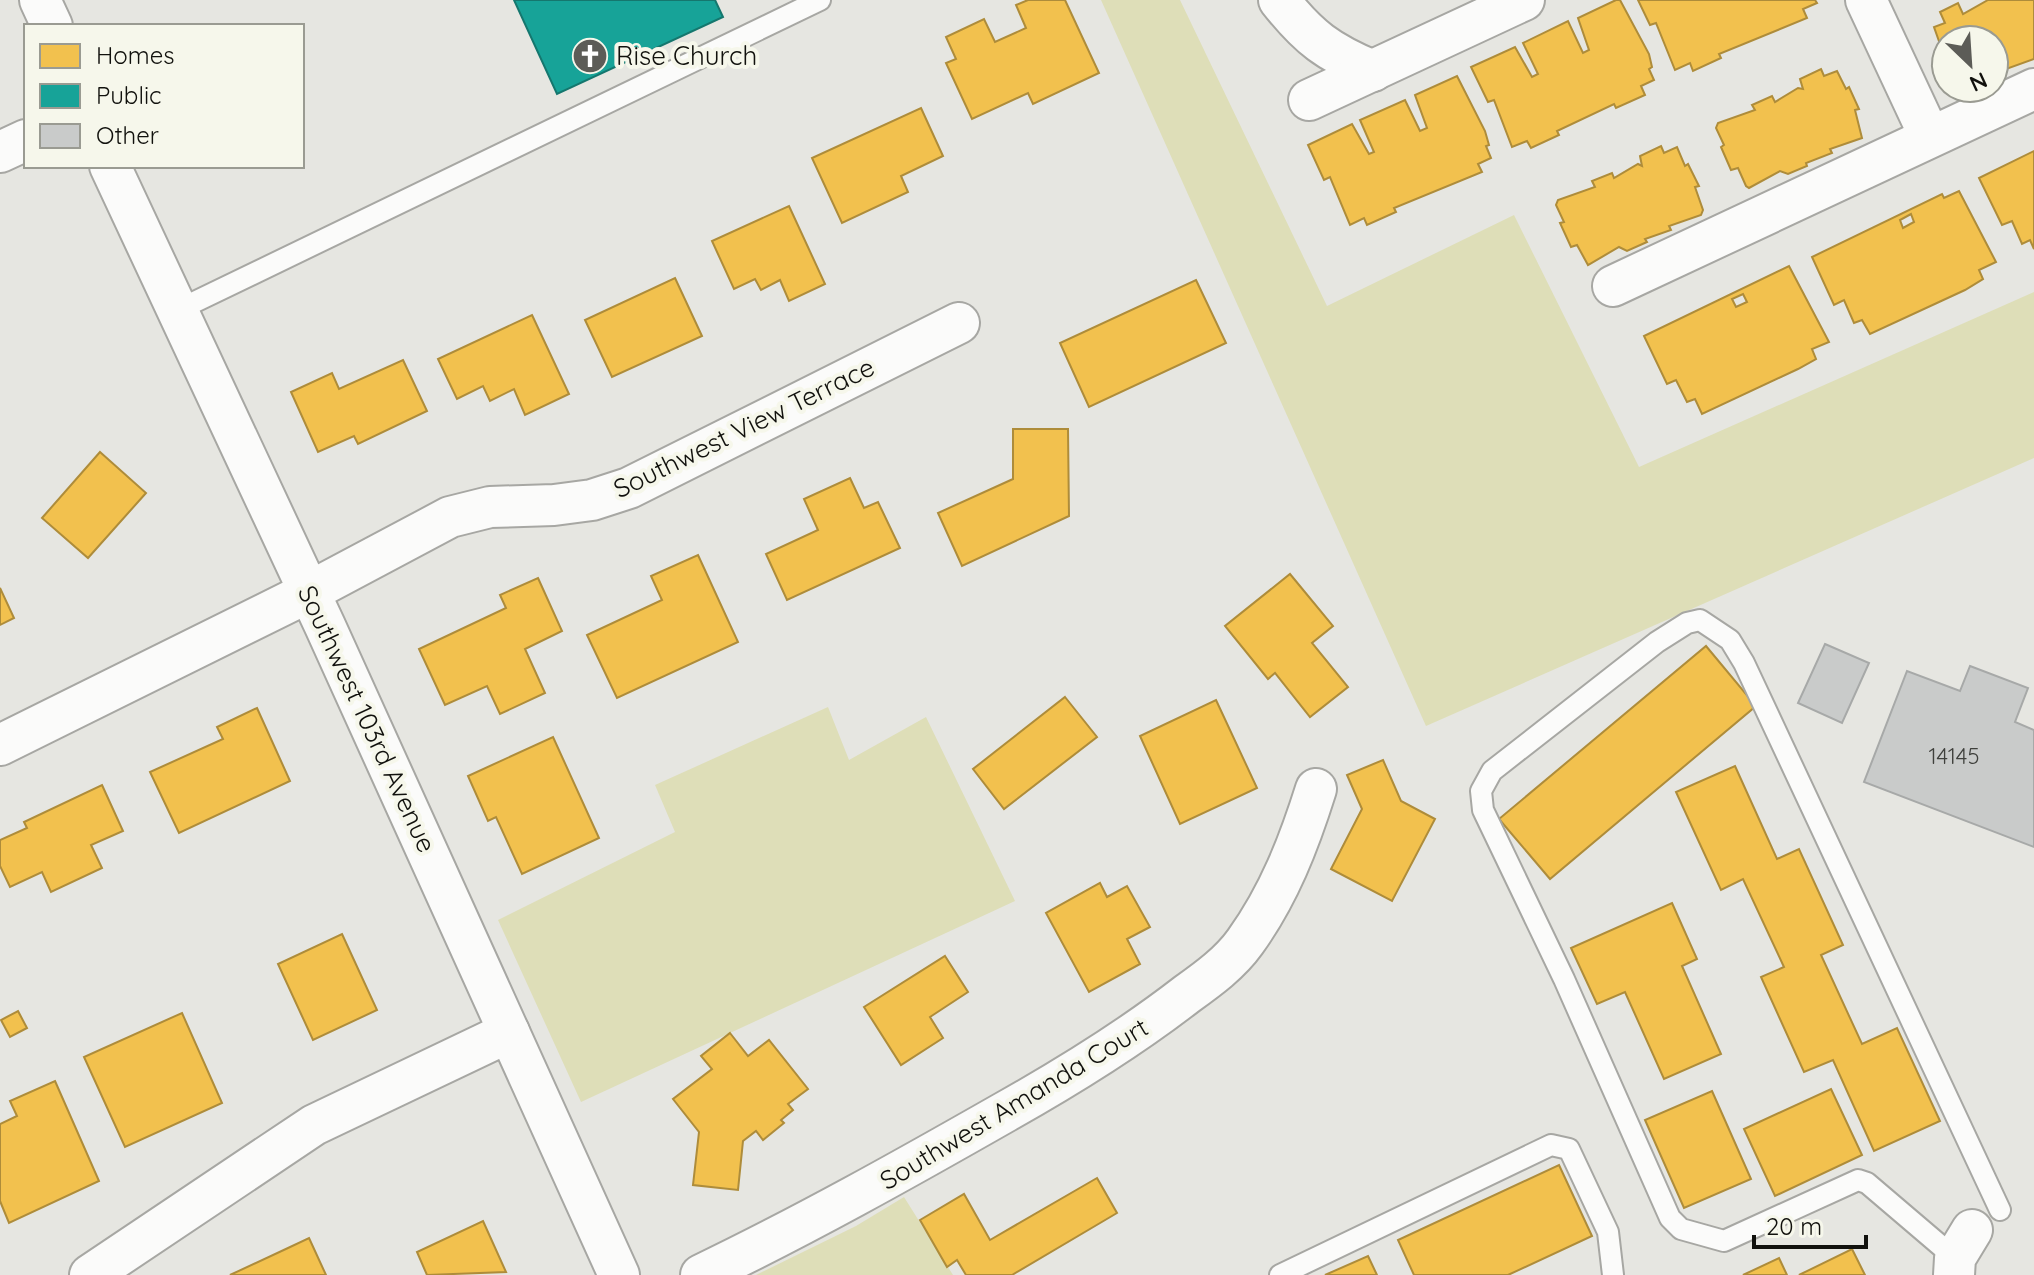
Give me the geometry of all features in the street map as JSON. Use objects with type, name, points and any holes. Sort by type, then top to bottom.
[{"type":"street","points":[[40,0],[51,24]]},
{"type":"street","points":[[1279,0],[1296,22],[1330,53],[1373,71]]},
{"type":"street","points":[[1309,100],[1524,0]]},
{"type":"street","points":[[1866,0],[1930,137]]},
{"type":"street","points":[[1613,286],[2034,89]]},
{"type":"street","points":[[0,152],[24,141]]},
{"type":"street","name":"Southwest 103rd Avenue","points":[[111,168],[309,592],[619,1275]]},
{"type":"street","name":"Southwest View Terrace","points":[[0,745],[309,592],[450,517],[490,507],[592,500],[629,488],[959,323]]},
{"type":"street","name":"Southwest Amanda Court","points":[[701,1275],[810,1223],[1083,1068],[1150,1025],[1218,972],[1244,944],[1297,850],[1316,789]]},
{"type":"street","points":[[90,1275],[314,1125],[509,1032]]},
{"type":"lane","points":[[178,310],[820,0]]},
{"type":"lane","points":[[1700,620],[1730,640],[1776,727],[1970,1243],[1858,1180],[1724,1241],[1681,1229],[1670,1218],[1564,979],[1483,810],[1481,791],[1492,771],[1657,642],[1687,623],[1700,620]]},
{"type":"lane","points":[[1280,1275],[1551,1145],[1561,1144],[1569,1149],[1608,1232],[1613,1275]]},
{"type":"green space","points":[[1101,0],[1180,0],[1327,306],[1514,215],[1639,467],[2034,292],[2034,458],[1426,726]]},
{"type":"green space","points":[[828,707],[849,760],[926,717],[1015,901],[581,1102],[498,920],[675,832],[655,785]]},
{"type":"green space","points":[[904,1197],[953,1275],[756,1275],[856,1226]]},
{"type":"building: Homes","points":[[1028,0],[1065,0],[1099,73],[1033,104],[1028,93],[972,119],[946,63],[956,59],[946,37],[984,19],[995,42],[1026,28],[1016,5]]},
{"type":"building: Homes","points":[[1620,0],[1649,54],[1652,67],[1649,69],[1654,80],[1641,86],[1645,95],[1616,108],[1614,104],[1557,131],[1559,135],[1531,148],[1527,141],[1512,147],[1494,100],[1488,102],[1471,67],[1515,47],[1532,77],[1538,74],[1523,43],[1568,21],[1583,53],[1589,50],[1578,18]]},
{"type":"building: Homes","points":[[1638,0],[1815,0],[1817,3],[1803,9],[1807,18],[1719,54],[1721,58],[1693,71],[1690,63],[1675,70],[1656,23],[1650,25]]},
{"type":"building: Homes","points":[[1988,0],[2034,0],[2034,59],[2010,68],[2010,24],[1942,24],[1945,23],[1940,12],[1958,3],[1963,14]]},
{"type":"building: Homes","points":[[1821,69],[1824,76],[1837,71],[1846,89],[1849,87],[1859,109],[1855,110],[1862,138],[1830,149],[1832,153],[1806,163],[1807,166],[1788,174],[1780,171],[1749,188],[1738,168],[1731,170],[1721,147],[1724,145],[1716,128],[1718,123],[1755,110],[1752,105],[1772,96],[1775,102],[1798,88],[1803,89],[1800,79]]},
{"type":"building: Homes","points":[[1457,76],[1489,145],[1486,146],[1491,158],[1478,164],[1482,172],[1394,208],[1396,212],[1367,225],[1364,218],[1350,225],[1330,177],[1324,180],[1308,145],[1352,124],[1369,154],[1374,152],[1360,120],[1405,100],[1420,131],[1427,128],[1415,95]]},
{"type":"building: Homes","points":[[921,108],[943,156],[901,176],[908,192],[842,223],[812,158]]},
{"type":"building: Homes","points":[[1661,146],[1664,153],[1677,147],[1685,166],[1688,164],[1699,186],[1695,187],[1703,210],[1701,215],[1669,226],[1671,230],[1645,239],[1647,242],[1627,251],[1619,247],[1588,265],[1577,245],[1571,247],[1560,223],[1564,222],[1556,205],[1558,200],[1595,187],[1592,181],[1612,173],[1614,178],[1638,164],[1642,166],[1640,156]]},
{"type":"building: Homes","points":[[2034,151],[2034,249],[2030,240],[2022,244],[2012,221],[2002,225],[1979,178]]},
{"type":"building: Homes","points":[[1959,191],[1996,262],[1979,270],[1983,279],[1965,290],[1870,334],[1862,320],[1854,323],[1844,300],[1834,305],[1812,257],[1942,194],[1944,198]],"holes":[[[1911,214],[1914,222],[1903,228],[1900,220]]]},
{"type":"building: Homes","points":[[789,206],[825,284],[789,301],[780,280],[761,290],[755,279],[734,289],[712,241]]},
{"type":"building: Homes","points":[[1789,266],[1829,342],[1812,349],[1816,359],[1702,414],[1695,399],[1687,402],[1676,380],[1667,384],[1644,336]],"holes":[[[1743,294],[1747,302],[1736,307],[1732,299]]]},
{"type":"building: Homes","points":[[675,278],[702,336],[612,377],[585,320]]},
{"type":"building: Homes","points":[[1196,280],[1226,343],[1089,407],[1060,343]]},
{"type":"building: Homes","points":[[532,315],[569,394],[525,415],[514,389],[490,401],[483,386],[457,399],[438,359]]},
{"type":"building: Homes","points":[[403,360],[427,411],[358,444],[354,436],[318,452],[291,392],[332,373],[339,389]]},
{"type":"building: Homes","points":[[1013,429],[1068,429],[1069,516],[962,566],[938,513],[1013,479]]},
{"type":"building: Homes","points":[[100,452],[146,493],[88,558],[42,518]]},
{"type":"building: Homes","points":[[850,478],[864,508],[878,502],[900,548],[787,600],[766,554],[818,530],[804,499]]},
{"type":"building: Homes","points":[[698,555],[738,642],[617,698],[587,635],[662,600],[651,576]]},
{"type":"building: Homes","points":[[1290,574],[1333,626],[1312,643],[1348,687],[1310,717],[1275,673],[1268,679],[1225,626]]},
{"type":"building: Homes","points":[[538,578],[562,631],[525,649],[545,693],[500,714],[487,686],[445,705],[419,649],[506,608],[500,595]]},
{"type":"building: Homes","points":[[0,588],[14,618],[0,625]]},
{"type":"building: Homes","points":[[1706,646],[1756,706],[1550,879],[1499,819]]},
{"type":"building: Homes","points":[[1065,697],[1097,737],[1004,809],[973,769]]},
{"type":"building: Homes","points":[[1216,700],[1257,788],[1180,824],[1140,736]]},
{"type":"building: Homes","points":[[257,708],[290,781],[179,833],[150,772],[223,739],[217,727]]},
{"type":"building: Homes","points":[[553,737],[599,838],[522,874],[496,817],[488,821],[468,776]]},
{"type":"building: Homes","points":[[1383,760],[1401,801],[1435,819],[1392,901],[1331,869],[1362,809],[1347,775]]},
{"type":"building: Homes","points":[[1735,766],[1777,859],[1799,849],[1843,945],[1821,955],[1862,1044],[1897,1028],[1940,1121],[1874,1151],[1833,1060],[1804,1072],[1761,977],[1784,967],[1743,879],[1721,890],[1676,792]]},
{"type":"building: Homes","points":[[102,785],[123,831],[91,845],[102,868],[51,892],[42,872],[10,887],[0,866],[0,840],[27,828],[24,822]]},
{"type":"building: Homes","points":[[1100,883],[1107,897],[1127,886],[1150,927],[1127,939],[1140,964],[1089,992],[1046,913]]},
{"type":"building: Homes","points":[[1672,903],[1697,959],[1682,966],[1721,1054],[1664,1079],[1625,992],[1597,1004],[1571,948]]},
{"type":"building: Homes","points":[[342,934],[377,1010],[313,1040],[278,964]]},
{"type":"building: Homes","points":[[945,956],[968,992],[930,1017],[943,1038],[901,1065],[864,1007]]},
{"type":"building: Homes","points":[[18,1011],[27,1028],[10,1037],[1,1020]]},
{"type":"building: Homes","points":[[182,1013],[222,1103],[125,1147],[84,1057]]},
{"type":"building: Homes","points":[[730,1033],[748,1056],[769,1040],[808,1089],[788,1104],[793,1110],[781,1120],[784,1123],[763,1140],[756,1131],[743,1141],[738,1190],[693,1185],[699,1132],[673,1099],[712,1069],[701,1056]]},
{"type":"building: Homes","points":[[55,1081],[99,1181],[9,1223],[0,1201],[0,1124],[17,1116],[10,1101]]},
{"type":"building: Homes","points":[[1831,1089],[1862,1155],[1775,1196],[1744,1129]]},
{"type":"building: Homes","points":[[1712,1091],[1751,1179],[1684,1208],[1645,1120]]},
{"type":"building: Homes","points":[[1559,1165],[1592,1236],[1508,1275],[1414,1275],[1398,1240]]},
{"type":"building: Homes","points":[[1097,1178],[1117,1213],[1012,1275],[966,1275],[957,1260],[947,1267],[920,1220],[964,1194],[990,1240]]},
{"type":"building: Homes","points":[[483,1221],[506,1272],[427,1275],[417,1252]]},
{"type":"building: Homes","points":[[309,1238],[326,1275],[230,1275],[288,1248]]},
{"type":"building: Homes","points":[[1852,1249],[1865,1275],[1799,1275]]},
{"type":"building: Homes","points":[[1368,1256],[1377,1275],[1325,1275]]},
{"type":"building: Homes","points":[[1779,1258],[1787,1275],[1743,1275]]},
{"type":"building: Public","name":"Rise Church","points":[[514,0],[715,0],[723,17],[557,94]]},
{"type":"building: Other","points":[[1825,644],[1869,663],[1842,723],[1798,703]]},
{"type":"building: Other","points":[[1970,666],[2028,688],[2015,722],[2034,730],[2034,847],[1864,782],[1907,671],[1960,691]]},
{"type":"place","name":"Rise Church","points":[[590,56]]}]
